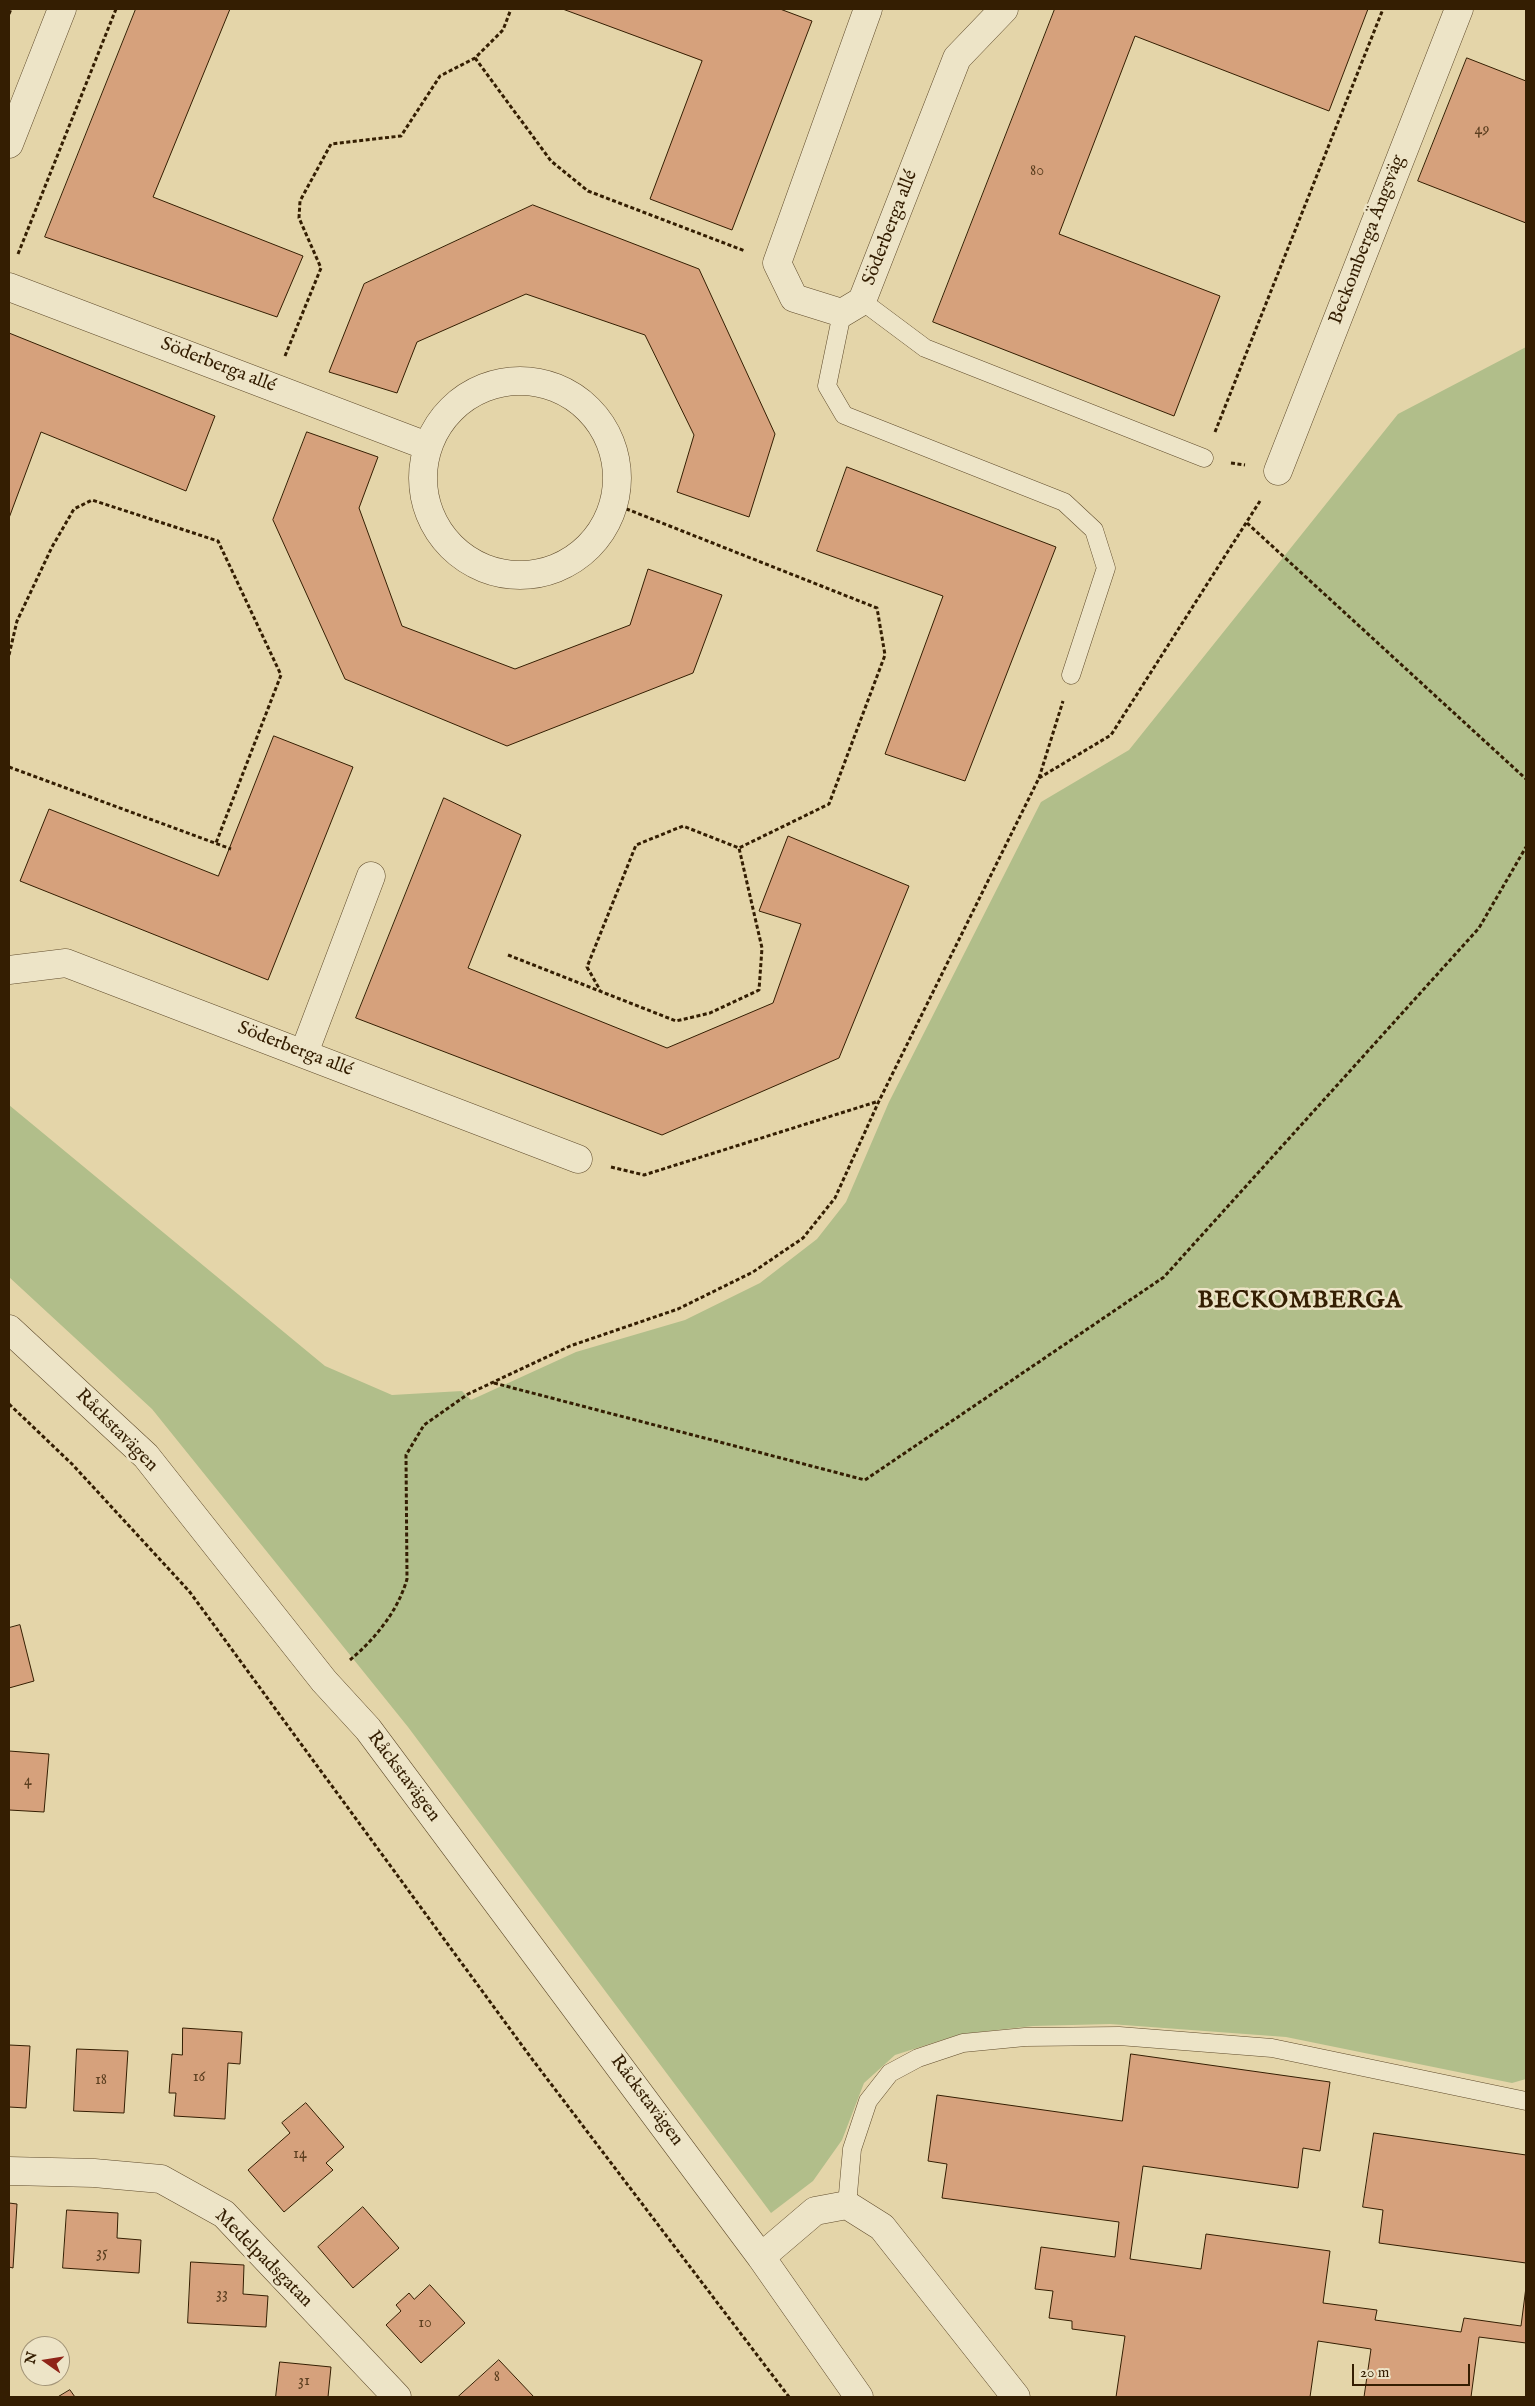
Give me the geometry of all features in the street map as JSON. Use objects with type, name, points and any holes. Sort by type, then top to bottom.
[{"type":"street","points":[[9,144],[62,9]]},
{"type":"street","points":[[852,307],[794,298],[777,263],[868,9]]},
{"type":"street","name":"Söderberga allé","points":[[852,307],[957,58],[1005,9]]},
{"type":"street","name":"Beckomberga Ängsväg","points":[[1278,470],[1459,9]]},
{"type":"street","name":"Söderberga allé","points":[[9,286],[427,446]]},
{"type":"street","points":[[532,381],[563,390],[590,410],[609,438],[617,470],[614,504],[601,532],[580,555],[552,570],[522,576],[491,572],[457,552],[441,536],[426,508],[422,477],[427,446],[443,417],[468,395],[499,382],[532,381]]},
{"type":"street","points":[[304,1054],[371,876]]},
{"type":"street","name":"Söderberga allé","points":[[9,970],[66,962],[578,1159]]},
{"type":"street","name":"Råckstavägen","points":[[9,1329],[146,1456],[324,1681],[368,1728],[761,2257],[859,2397]]},
{"type":"street","name":"Medelpadsgatan","points":[[9,2172],[94,2173],[161,2179],[224,2214],[397,2397]]},
{"type":"street","points":[[761,2257],[815,2211],[847,2205],[882,2227],[1016,2397]]},
{"type":"lane","points":[[1071,675],[1106,568],[1094,530],[1064,502],[844,415],[827,386],[852,307],[925,348],[1204,458]]},
{"type":"lane","points":[[847,2205],[852,2149],[868,2101],[890,2073],[918,2058],[963,2043],[1025,2037],[1119,2036],[1272,2048],[1526,2101]]},
{"type":"path","points":[[9,14],[11,9]]},
{"type":"path","points":[[16,260],[116,9]]},
{"type":"path","points":[[272,387],[321,268],[300,218],[300,201],[331,144],[401,136],[440,76],[475,58],[502,30],[511,9]]},
{"type":"path","points":[[1039,778],[1111,735],[1247,523],[1278,470],[1204,458],[1383,9]]},
{"type":"path","points":[[475,58],[551,161],[588,191],[777,263]]},
{"type":"path","points":[[9,656],[17,620],[52,547],[74,509],[92,500],[218,541],[281,676],[216,844]]},
{"type":"path","points":[[600,990],[587,967],[636,845],[683,826],[739,848],[829,804],[885,655],[877,608],[614,504]]},
{"type":"path","points":[[1247,523],[1526,779]]},
{"type":"path","points":[[324,1681],[369,1644],[402,1596],[407,1579],[406,1456],[424,1425],[468,1394],[570,1346],[678,1309],[753,1272],[803,1238],[835,1198],[879,1101],[1039,778],[1071,675]]},
{"type":"path","points":[[9,766],[231,849]]},
{"type":"path","points":[[493,1382],[865,1480],[1164,1277],[1479,928],[1526,847]]},
{"type":"path","points":[[508,955],[676,1020],[710,1013],[759,990],[762,948],[739,848]]},
{"type":"path","points":[[578,1159],[644,1174],[879,1101]]},
{"type":"path","points":[[9,1404],[72,1464],[188,1591],[529,2055],[789,2397]]},
{"type":"green space","points":[[1526,347],[1526,2079],[1512,2083],[1286,2037],[1110,2024],[1033,2026],[961,2034],[895,2055],[864,2083],[842,2140],[813,2181],[771,2213],[408,1727],[152,1409],[9,1277],[9,1105],[325,1366],[392,1395],[462,1391],[471,1400],[576,1352],[685,1320],[760,1283],[817,1239],[846,1202],[889,1102],[1041,802],[1129,750],[1398,414]]},
{"type":"building","points":[[136,9],[230,9],[153,197],[303,256],[277,317],[45,237]]},
{"type":"building","points":[[563,9],[780,9],[812,21],[732,230],[650,199],[702,61]]},
{"type":"building","points":[[1055,9],[1368,9],[1329,111],[1135,36],[1059,234],[1220,296],[1174,416],[933,322]]},
{"type":"building","points":[[1467,58],[1526,81],[1526,223],[1418,181]]},
{"type":"building","points":[[533,205],[699,269],[775,434],[749,517],[677,492],[694,435],[645,335],[526,294],[417,342],[397,393],[329,372],[364,284]]},
{"type":"building","points":[[9,333],[215,416],[186,491],[41,432],[9,518]]},
{"type":"building","points":[[307,432],[378,457],[359,508],[402,626],[515,669],[630,625],[648,569],[722,595],[693,673],[507,746],[345,679],[273,520]]},
{"type":"building","points":[[847,467],[1056,547],[965,781],[885,754],[943,596],[817,551]]},
{"type":"building","points":[[274,736],[353,767],[268,980],[20,881],[49,809],[218,876]]},
{"type":"building","points":[[444,798],[521,835],[468,968],[667,1048],[773,1003],[801,924],[759,911],[788,836],[909,886],[839,1058],[662,1135],[356,1018]]},
{"type":"building","points":[[20,1625],[34,1681],[9,1688],[9,1628]]},
{"type":"building","points":[[9,1751],[49,1754],[44,1812],[9,1810]]},
{"type":"building","points":[[183,2028],[242,2032],[240,2064],[228,2063],[225,2119],[174,2116],[176,2093],[169,2093],[172,2054],[182,2055]]},
{"type":"building","points":[[9,2045],[30,2046],[26,2108],[9,2107]]},
{"type":"building","points":[[77,2049],[128,2051],[124,2113],[74,2111]]},
{"type":"building","points":[[1131,2054],[1330,2082],[1320,2151],[1303,2148],[1298,2188],[1143,2166],[1130,2259],[1201,2269],[1206,2234],[1330,2251],[1323,2303],[1377,2310],[1375,2320],[1461,2332],[1464,2318],[1521,2326],[1526,2287],[1526,2343],[1479,2337],[1471,2397],[1364,2397],[1371,2349],[1318,2341],[1310,2397],[1116,2397],[1125,2336],[1072,2329],[1072,2321],[1049,2318],[1053,2291],[1035,2289],[1041,2247],[1115,2257],[1119,2222],[942,2198],[947,2164],[928,2161],[937,2095],[1122,2121]]},
{"type":"building","points":[[306,2103],[344,2147],[326,2163],[333,2170],[284,2212],[248,2170],[290,2133],[282,2123]]},
{"type":"building","points":[[1374,2133],[1526,2155],[1526,2263],[1379,2243],[1383,2210],[1363,2207]]},
{"type":"building","points":[[9,2203],[17,2204],[13,2268],[9,2267]]},
{"type":"building","points":[[363,2207],[399,2248],[353,2288],[318,2247]]},
{"type":"building","points":[[67,2210],[118,2213],[117,2238],[141,2240],[139,2273],[63,2268]]},
{"type":"building","points":[[191,2262],[244,2265],[243,2294],[268,2296],[266,2327],[188,2323]]},
{"type":"building","points":[[430,2285],[465,2323],[421,2363],[386,2325],[401,2311],[396,2305],[409,2293],[414,2299]]},
{"type":"building","points":[[499,2360],[534,2397],[458,2397]]},
{"type":"building","points":[[280,2362],[331,2367],[328,2397],[276,2397]]},
{"type":"building","points":[[70,2390],[75,2397],[58,2397]]},
{"type":"district","name":"BECKOMBERGA","points":[[1300,1302]]}]
